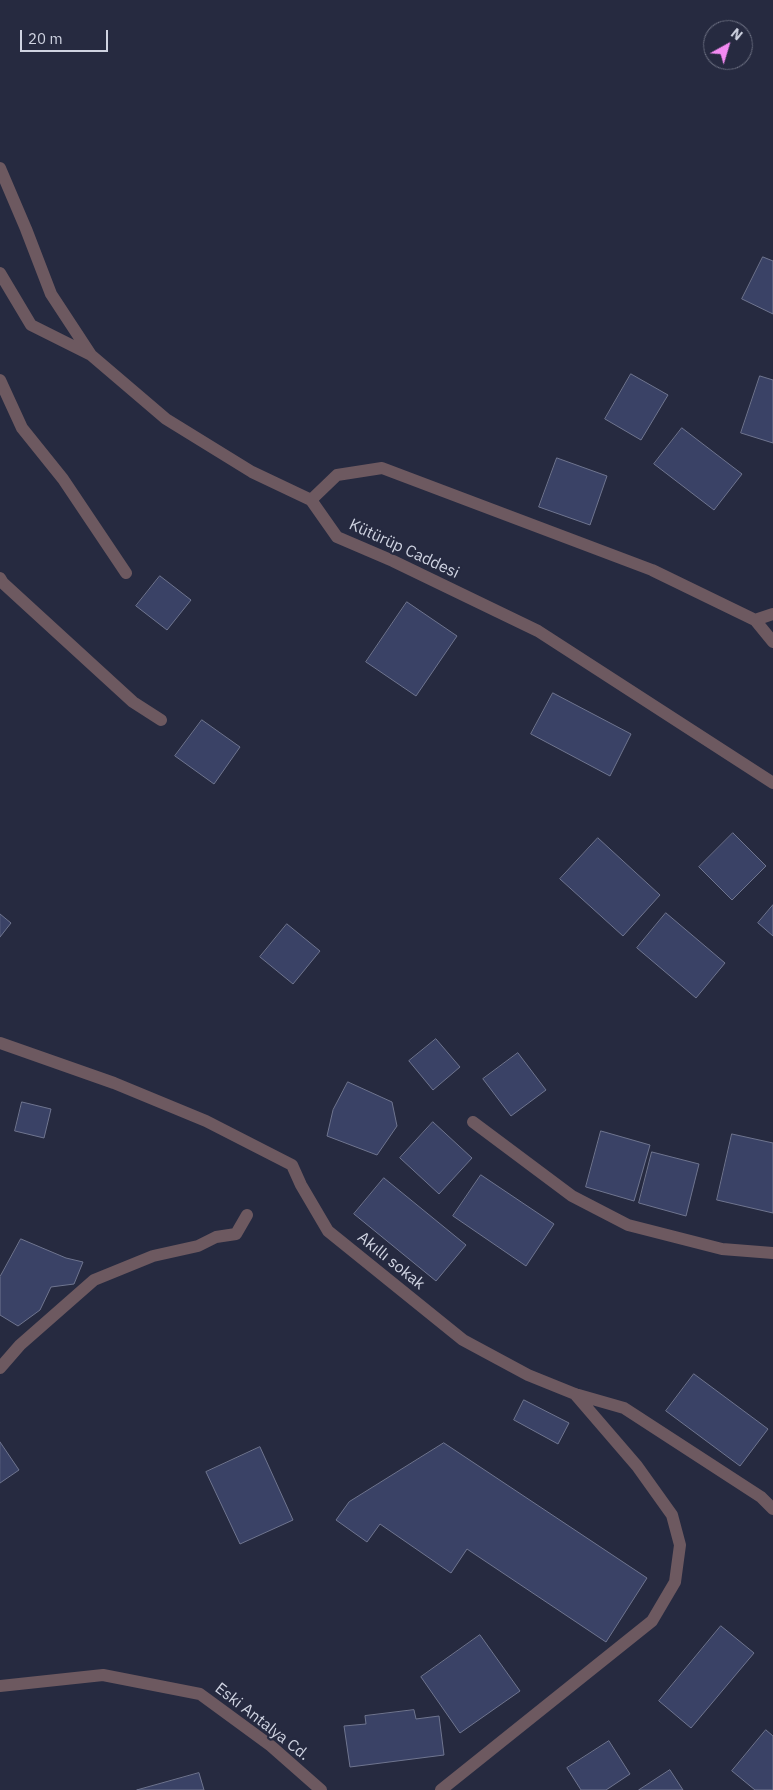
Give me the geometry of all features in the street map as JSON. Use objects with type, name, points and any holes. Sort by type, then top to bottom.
[{"type":"street","points":[[0,168],[26,228],[51,294],[91,355]]},
{"type":"street","points":[[0,273],[31,325],[91,355],[166,419],[252,472],[310,500],[337,475],[382,468],[652,570],[755,620],[773,642]]},
{"type":"street","points":[[0,380],[22,428],[63,480],[126,572]]},
{"type":"street","name":"Kütürüp Caddesi","points":[[310,500],[337,537],[393,561],[538,631],[773,783]]},
{"type":"street","points":[[0,578],[3,583],[133,702],[161,720]]},
{"type":"street","points":[[755,620],[773,614]]},
{"type":"street","name":"Akıllı sokak","points":[[0,1043],[114,1083],[206,1122],[292,1165],[301,1185],[328,1231],[463,1340],[528,1375],[575,1394],[624,1408],[761,1497],[773,1509]]},
{"type":"street","points":[[473,1122],[572,1196],[628,1225],[722,1249],[773,1253]]},
{"type":"street","points":[[0,1368],[20,1345],[94,1280],[153,1256],[198,1246],[216,1237],[236,1234],[247,1216]]},
{"type":"street","points":[[442,1790],[652,1621],[675,1582],[680,1545],[672,1515],[637,1466],[575,1394]]},
{"type":"street","name":"Eski Antalya Cd.","points":[[0,1686],[103,1675],[200,1694],[271,1746],[321,1790]]},
{"type":"building","points":[[763,257],[773,261],[773,314],[742,299]]},
{"type":"building","points":[[631,374],[668,395],[641,440],[605,419]]},
{"type":"building","points":[[760,376],[773,380],[773,443],[741,433]]},
{"type":"building","points":[[682,428],[742,474],[714,510],[654,464]]},
{"type":"building","points":[[557,458],[607,476],[590,525],[539,507]]},
{"type":"building","points":[[160,576],[191,600],[167,630],[136,606]]},
{"type":"building","points":[[407,602],[457,636],[416,696],[366,662]]},
{"type":"building","points":[[553,693],[631,734],[610,776],[531,734]]},
{"type":"building","points":[[202,720],[240,747],[214,784],[175,756]]},
{"type":"building","points":[[733,833],[766,866],[732,900],[699,867]]},
{"type":"building","points":[[598,838],[660,895],[623,936],[560,879]]},
{"type":"building","points":[[773,905],[773,936],[758,923]]},
{"type":"building","points":[[666,913],[725,963],[696,998],[637,948]]},
{"type":"building","points":[[0,914],[11,923],[0,937]]},
{"type":"building","points":[[287,924],[320,951],[293,984],[260,957]]},
{"type":"building","points":[[436,1039],[460,1067],[433,1090],[409,1061]]},
{"type":"building","points":[[518,1053],[546,1090],[511,1116],[483,1079]]},
{"type":"building","points":[[348,1082],[392,1102],[397,1126],[377,1155],[327,1136],[333,1110]]},
{"type":"building","points":[[22,1102],[51,1109],[44,1138],[15,1131]]},
{"type":"building","points":[[433,1122],[472,1158],[439,1194],[400,1158]]},
{"type":"building","points":[[601,1131],[650,1145],[634,1201],[586,1187]]},
{"type":"building","points":[[732,1134],[773,1143],[773,1213],[717,1200]]},
{"type":"building","points":[[652,1152],[699,1164],[686,1216],[639,1203]]},
{"type":"building","points":[[481,1175],[554,1224],[526,1266],[453,1216]]},
{"type":"building","points":[[384,1178],[466,1245],[436,1281],[354,1214]]},
{"type":"building","points":[[21,1239],[66,1258],[83,1262],[74,1284],[51,1287],[40,1310],[18,1326],[0,1315],[0,1277]]},
{"type":"building","points":[[694,1374],[768,1429],[740,1466],[666,1411]]},
{"type":"building","points":[[524,1400],[569,1423],[558,1444],[514,1420]]},
{"type":"building","points":[[0,1442],[19,1470],[0,1483]]},
{"type":"building","points":[[444,1443],[647,1578],[606,1642],[467,1549],[451,1573],[380,1524],[367,1542],[336,1520],[349,1502]]},
{"type":"building","points":[[260,1447],[293,1520],[240,1544],[206,1472]]},
{"type":"building","points":[[721,1626],[754,1653],[691,1728],[659,1701]]},
{"type":"building","points":[[480,1635],[520,1691],[460,1733],[421,1677]]},
{"type":"building","points":[[414,1710],[416,1719],[439,1716],[444,1755],[350,1767],[344,1726],[366,1724],[365,1716]]},
{"type":"building","points":[[766,1730],[773,1736],[773,1790],[755,1790],[732,1771]]},
{"type":"building","points":[[609,1741],[630,1774],[606,1790],[581,1790],[567,1768]]},
{"type":"building","points":[[670,1770],[683,1790],[639,1790]]},
{"type":"building","points":[[199,1773],[204,1790],[137,1790]]}]
